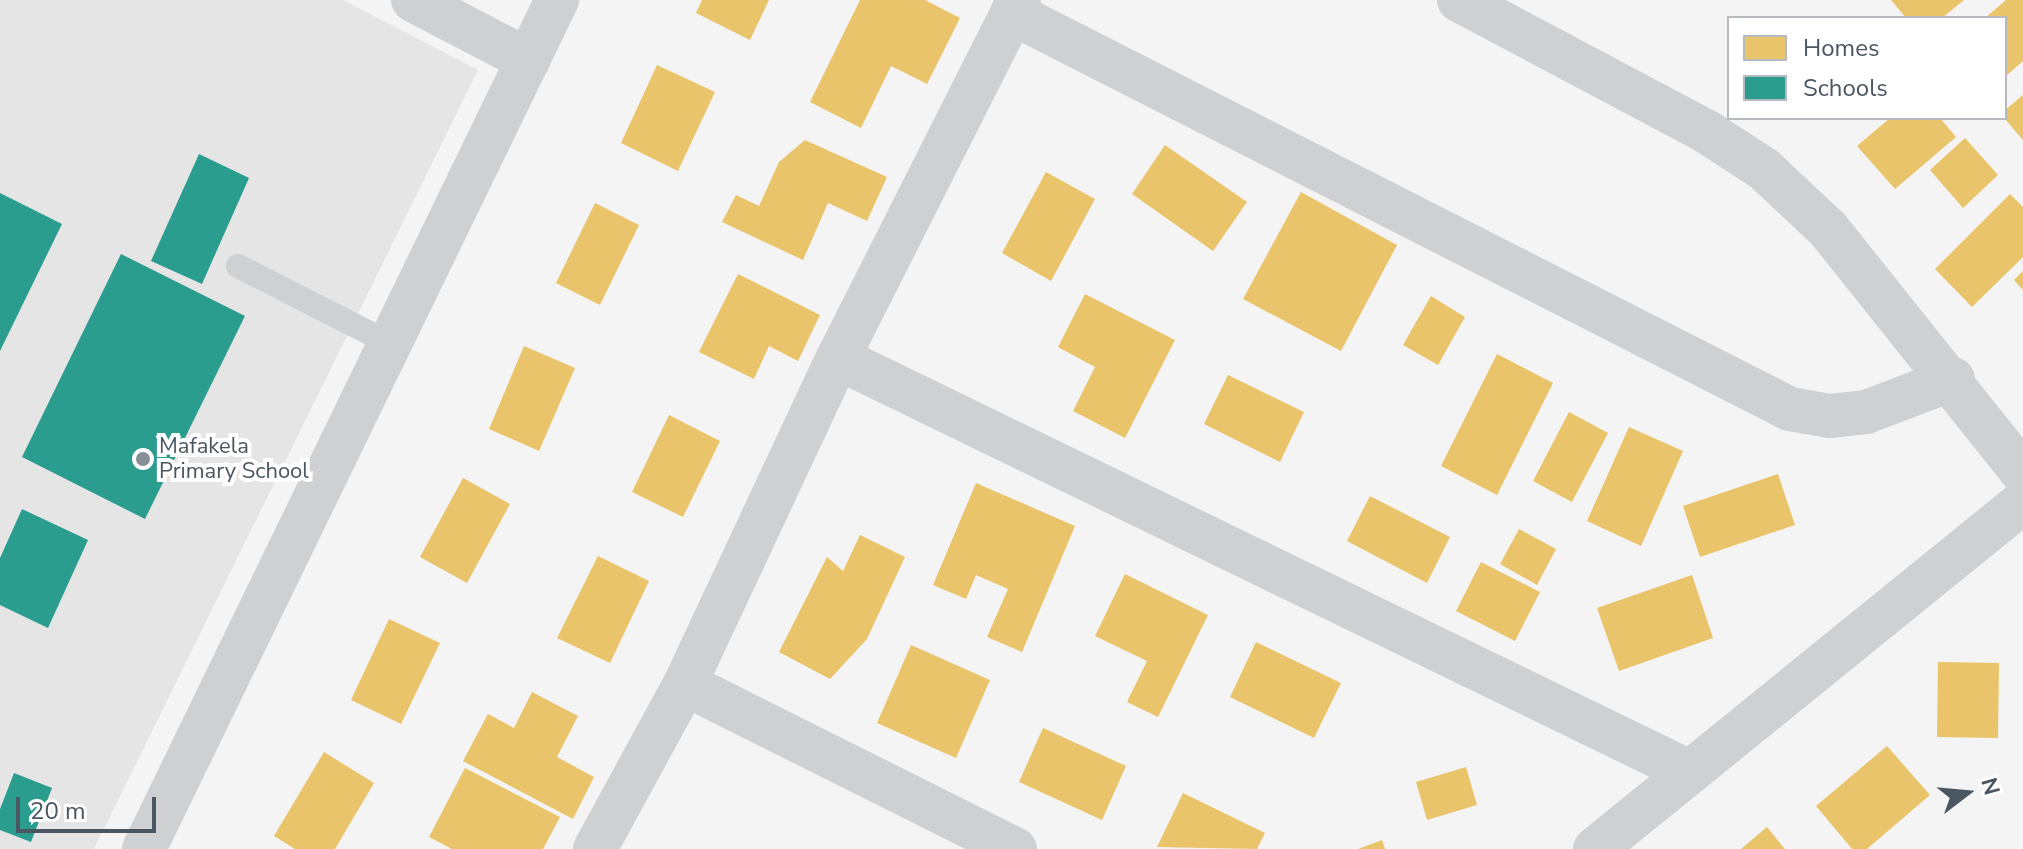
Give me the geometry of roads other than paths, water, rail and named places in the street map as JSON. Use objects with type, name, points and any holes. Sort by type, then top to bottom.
[{"type":"street","points":[[413,0],[528,60]]},
{"type":"street","points":[[144,849],[557,0]]},
{"type":"street","points":[[1459,0],[1707,132],[1764,169],[1828,229],[1953,379],[2023,473]]},
{"type":"street","points":[[595,849],[685,684],[838,358],[1016,7],[1790,409],[1830,416],[1866,412],[1953,379]]},
{"type":"street","points":[[838,358],[1690,772]]},
{"type":"street","points":[[1595,849],[2023,502]]},
{"type":"street","points":[[685,684],[1015,849]]},
{"type":"lane","points":[[238,266],[389,343]]},
{"type":"place","name":"Mafakela Primary School","points":[[143,459]]}]
